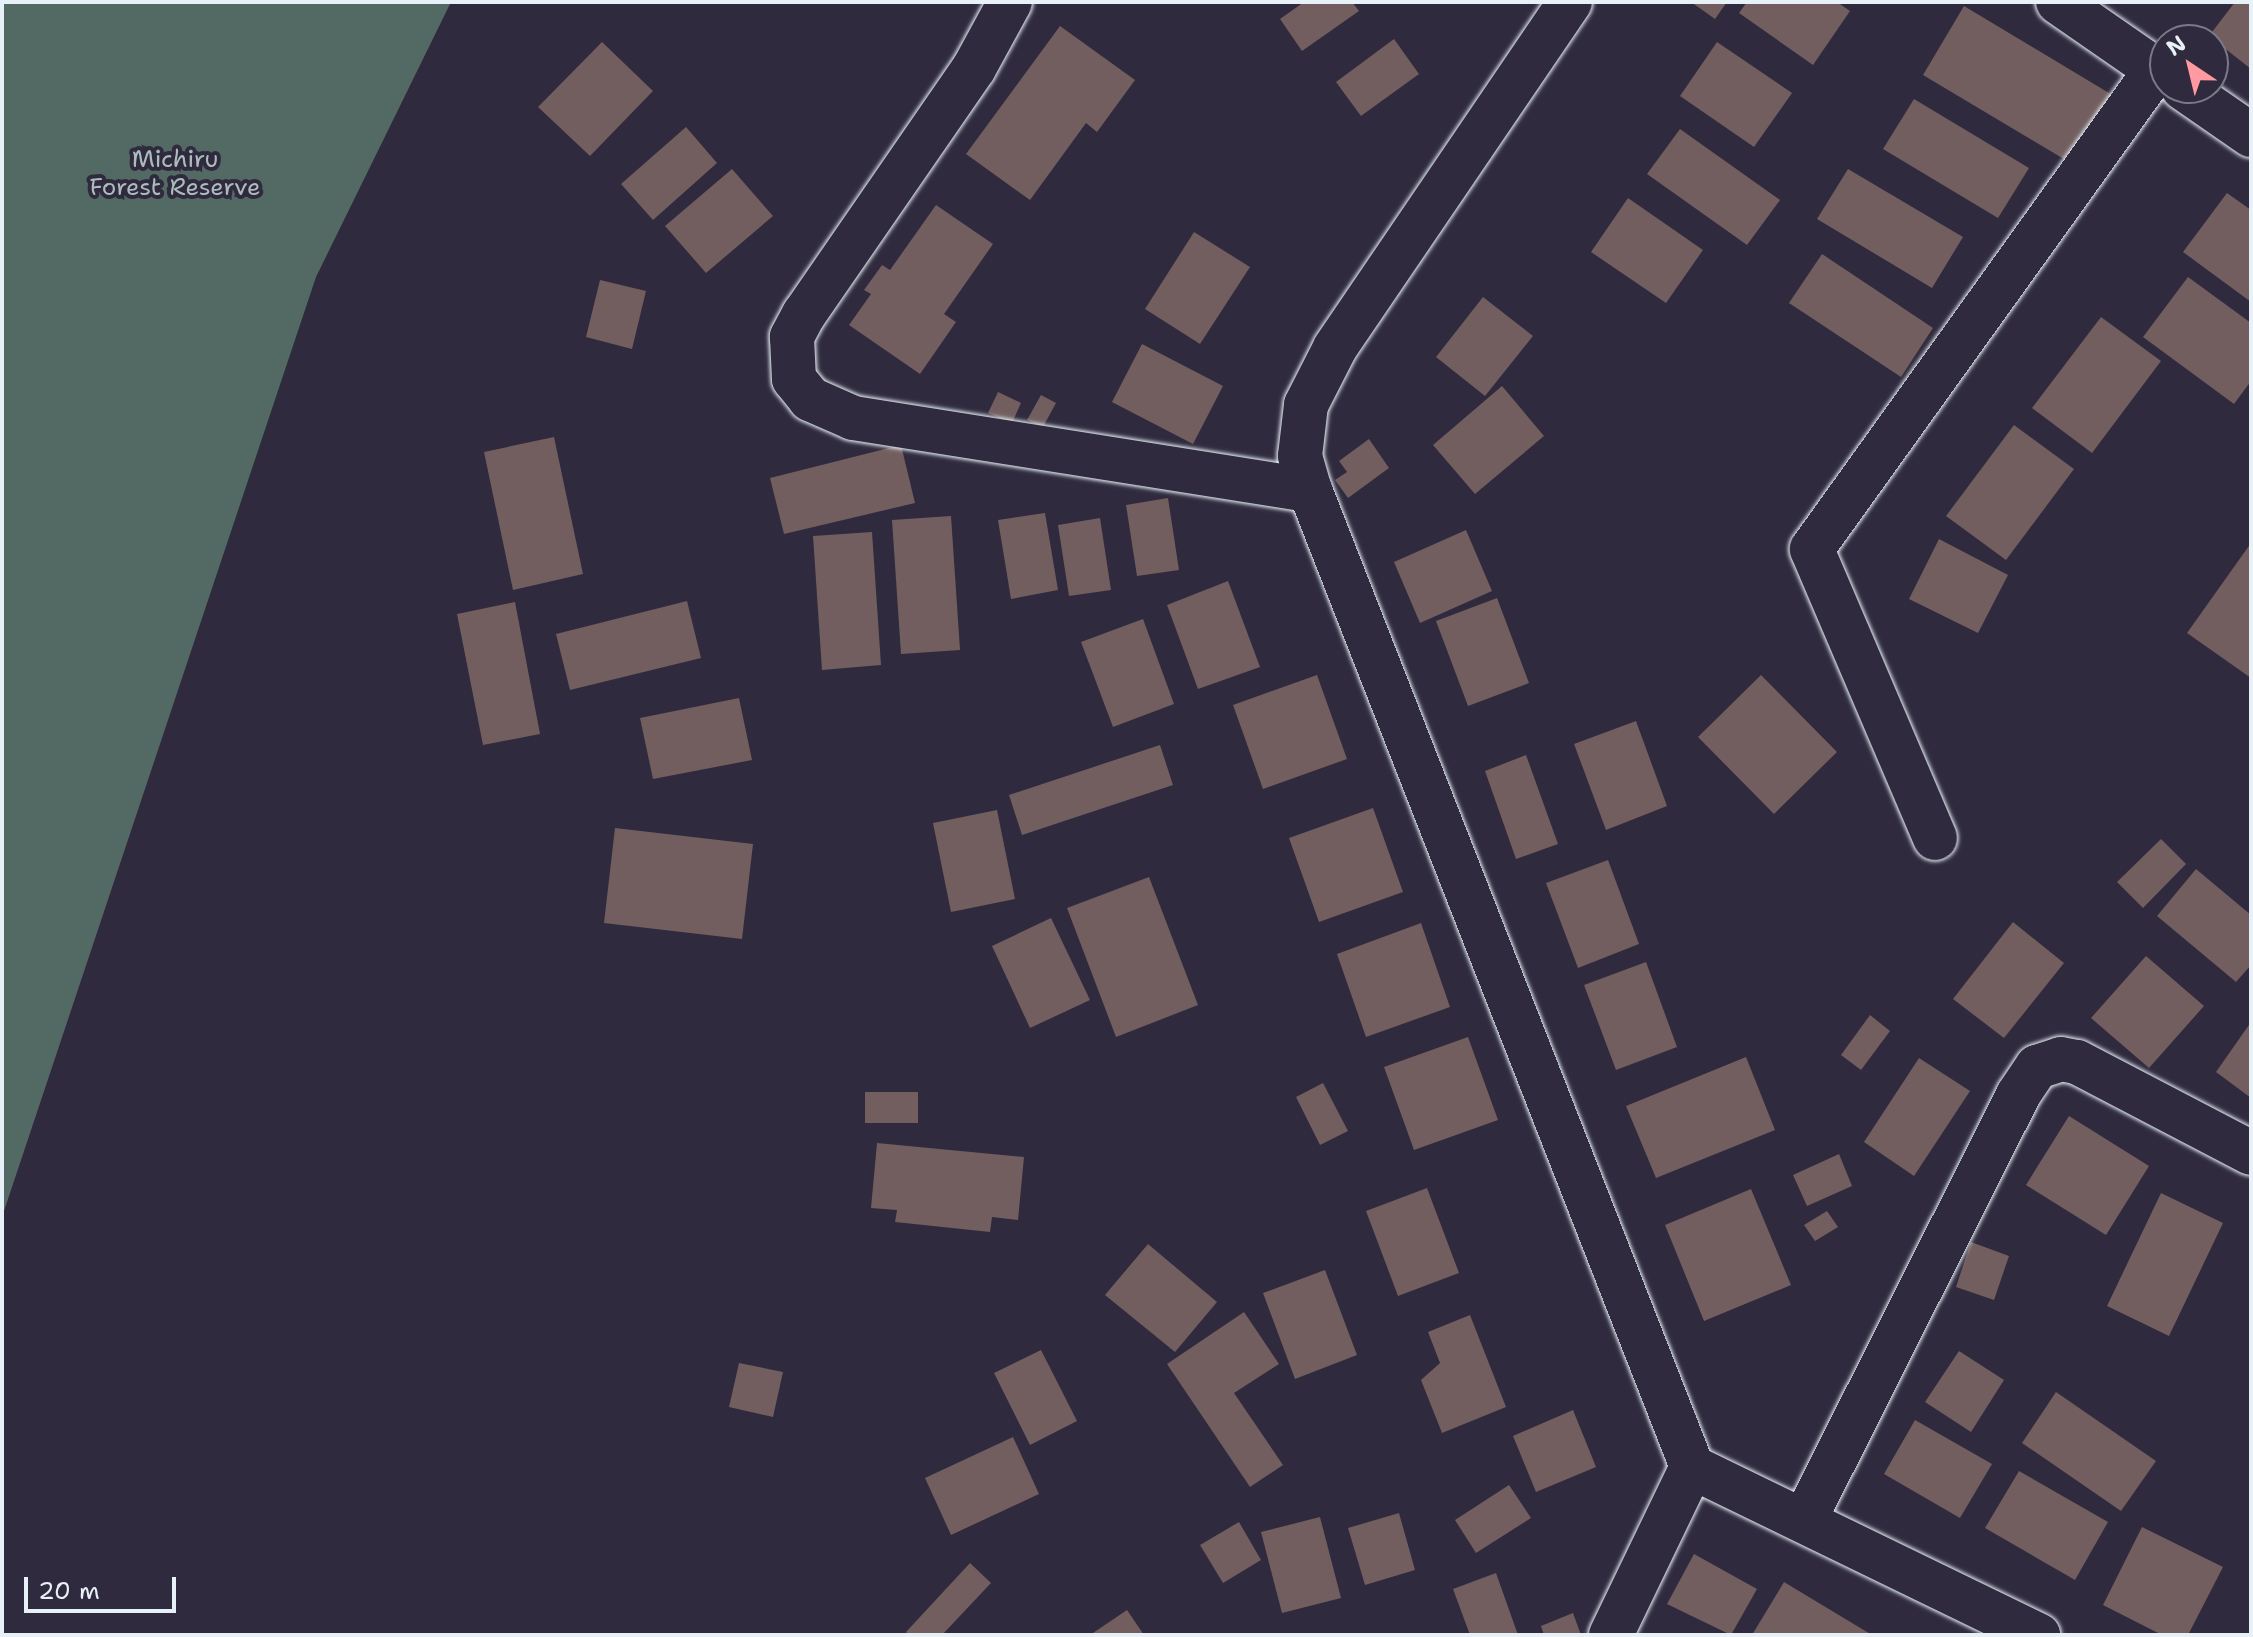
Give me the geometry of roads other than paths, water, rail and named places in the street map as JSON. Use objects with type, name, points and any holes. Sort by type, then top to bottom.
[{"type":"street","points":[[1010,2],[974,68],[804,314],[792,337],[794,379],[810,399],[853,418],[1310,490]]},
{"type":"street","points":[[1570,2],[1335,348],[1306,405],[1300,456],[1310,490],[1692,1467],[1805,1519],[2038,1635]]},
{"type":"street","points":[[2058,2],[2149,65]]},
{"type":"street","points":[[1935,838],[1812,549],[2149,103]]},
{"type":"street","points":[[2206,104],[2251,135]]},
{"type":"street","points":[[1805,1519],[2018,1095],[2037,1067],[2061,1059],[2077,1062],[2251,1153]]},
{"type":"street","points":[[1611,1635],[1692,1467]]},
{"type":"park label","name":"Michiru Forest Reserve","points":[[175,174]]}]
